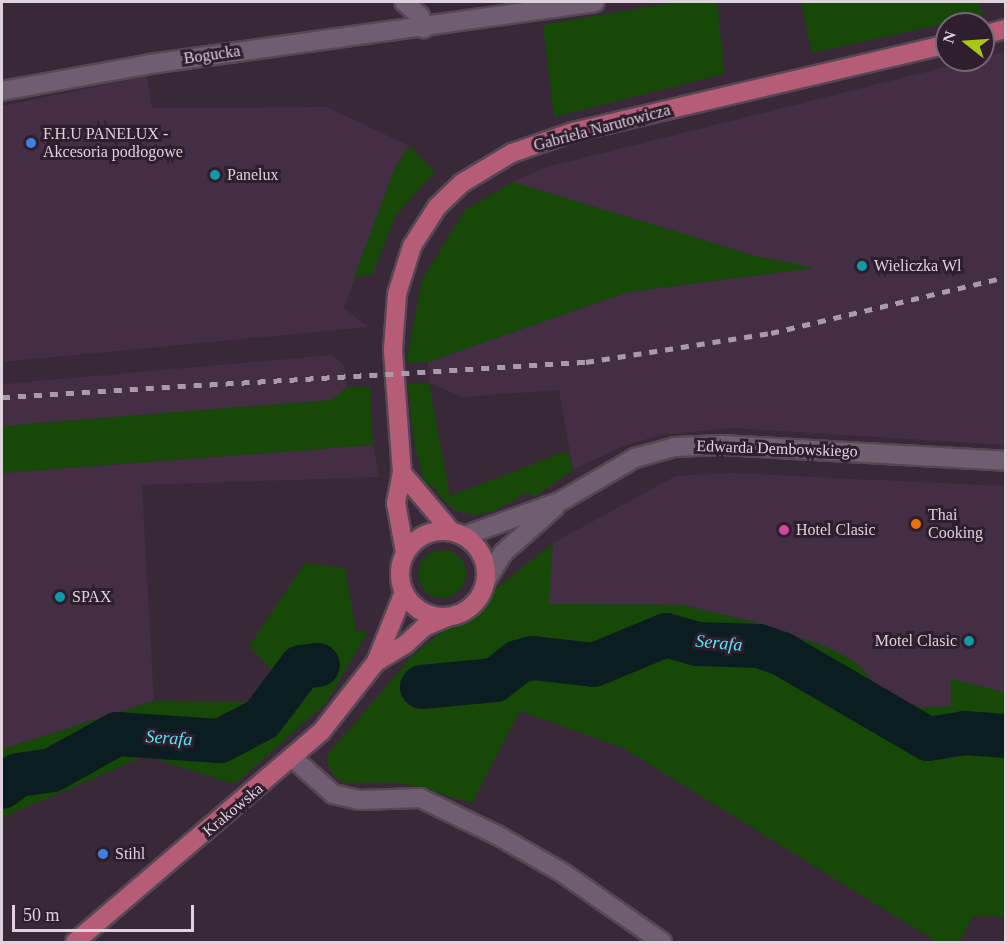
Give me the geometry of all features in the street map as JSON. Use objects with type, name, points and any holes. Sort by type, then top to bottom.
[{"type":"main road","name":"Gabriela Narutowicza","points":[[402,473],[393,349],[397,294],[412,246],[437,207],[469,177],[512,153],[573,132],[935,47]]},
{"type":"main road","points":[[402,473],[458,533],[482,555],[485,582],[472,605],[448,616],[422,611],[404,592],[400,579],[405,552],[396,503],[402,473]]},
{"type":"main road","points":[[405,552],[425,534],[458,533]]},
{"type":"main road","name":"Krakowska","points":[[75,942],[293,758],[343,709],[376,662],[404,592]]},
{"type":"main road","name":"Krakowska","points":[[376,662],[406,644],[424,627],[448,616]]},
{"type":"street","points":[[405,2],[420,16],[424,28]]},
{"type":"street","name":"Bogucka","points":[[2,91],[150,64],[424,28],[595,2]]},
{"type":"street","name":"Edwarda Dembowskiego","points":[[485,582],[503,553],[561,501],[635,458],[687,446],[1005,461]]},
{"type":"street","name":"Edwarda Dembowskiego","points":[[458,533],[561,501]]},
{"type":"street","points":[[293,758],[324,788],[341,797],[420,798],[497,835],[563,873],[662,942]]},
{"type":"shaded area","points":[[1005,52],[1005,445],[732,428],[660,435],[621,447],[573,470],[559,390],[463,397],[429,383],[428,362],[628,292],[813,268],[756,256],[513,182],[546,167],[935,70],[935,72],[995,72],[995,55]]},
{"type":"shaded area","points":[[147,76],[152,108],[327,107],[409,146],[395,168],[344,308],[368,327],[2,362],[2,106]]},
{"type":"shaded area","points":[[332,355],[345,366],[346,388],[332,400],[2,426],[2,384]]},
{"type":"shaded area","points":[[373,445],[380,477],[142,485],[154,701],[2,749],[2,473]]},
{"type":"shaded area","points":[[730,473],[1005,486],[1005,692],[951,679],[952,706],[923,708],[888,697],[855,662],[829,648],[755,622],[682,605],[548,604],[553,543],[676,476]]},
{"type":"green space","points":[[677,2],[714,2],[718,8],[724,74],[554,117],[543,25]]},
{"type":"green space","points":[[801,2],[978,2],[982,12],[935,12],[935,26],[812,53]]},
{"type":"green space","points":[[409,146],[435,172],[395,216],[373,274],[354,277],[395,168]]},
{"type":"green space","points":[[513,182],[756,256],[815,268],[628,292],[428,362],[406,363],[422,280],[465,210]]},
{"type":"green space","points":[[429,383],[450,496],[567,451],[573,470],[533,498],[529,492],[494,511],[475,515],[456,511],[442,499],[432,484],[426,487],[414,444],[408,384]]},
{"type":"green space","points":[[370,386],[373,445],[2,473],[2,426],[332,400],[346,388]]},
{"type":"green space","points":[[553,543],[549,604],[682,605],[755,622],[829,648],[855,662],[888,697],[923,708],[951,706],[951,679],[1005,692],[1005,917],[973,916],[959,942],[937,942],[625,749],[520,711],[472,803],[398,782],[344,783],[334,776],[327,762],[329,753],[413,655]]},
{"type":"green space","points":[[437,550],[447,550],[462,560],[466,574],[462,588],[456,594],[447,598],[437,598],[422,588],[418,579],[418,569],[428,554]]},
{"type":"green space","points":[[305,563],[345,568],[356,632],[369,630],[326,703],[235,784],[145,756],[2,818],[2,749],[154,701],[248,702],[274,672],[249,646]]},
{"type":"waterway","name":"Serafa","points":[[422,687],[495,680],[518,662],[533,658],[594,665],[666,635],[698,644],[759,646],[782,654],[928,739],[964,733],[1006,736]]},
{"type":"waterway","name":"Serafa","points":[[2,787],[18,775],[52,770],[117,734],[220,741],[262,719],[301,667],[318,665]]},
{"type":"railway","points":[[2,397],[586,362],[771,333],[1006,277]]},
{"type":"place","name":"F.H.U PANELUX - Akcesoria podłogowe","points":[[31,143]]},
{"type":"place","name":"Panelux","points":[[215,175]]},
{"type":"place","name":"Wieliczka Wl","points":[[862,266]]},
{"type":"place","name":"Thai Cooking","points":[[916,524]]},
{"type":"place","name":"Hotel Clasic","points":[[784,530]]},
{"type":"place","name":"SPAX","points":[[60,597]]},
{"type":"place","name":"Motel Clasic","points":[[969,641]]},
{"type":"place","name":"Stihl","points":[[103,854]]}]
